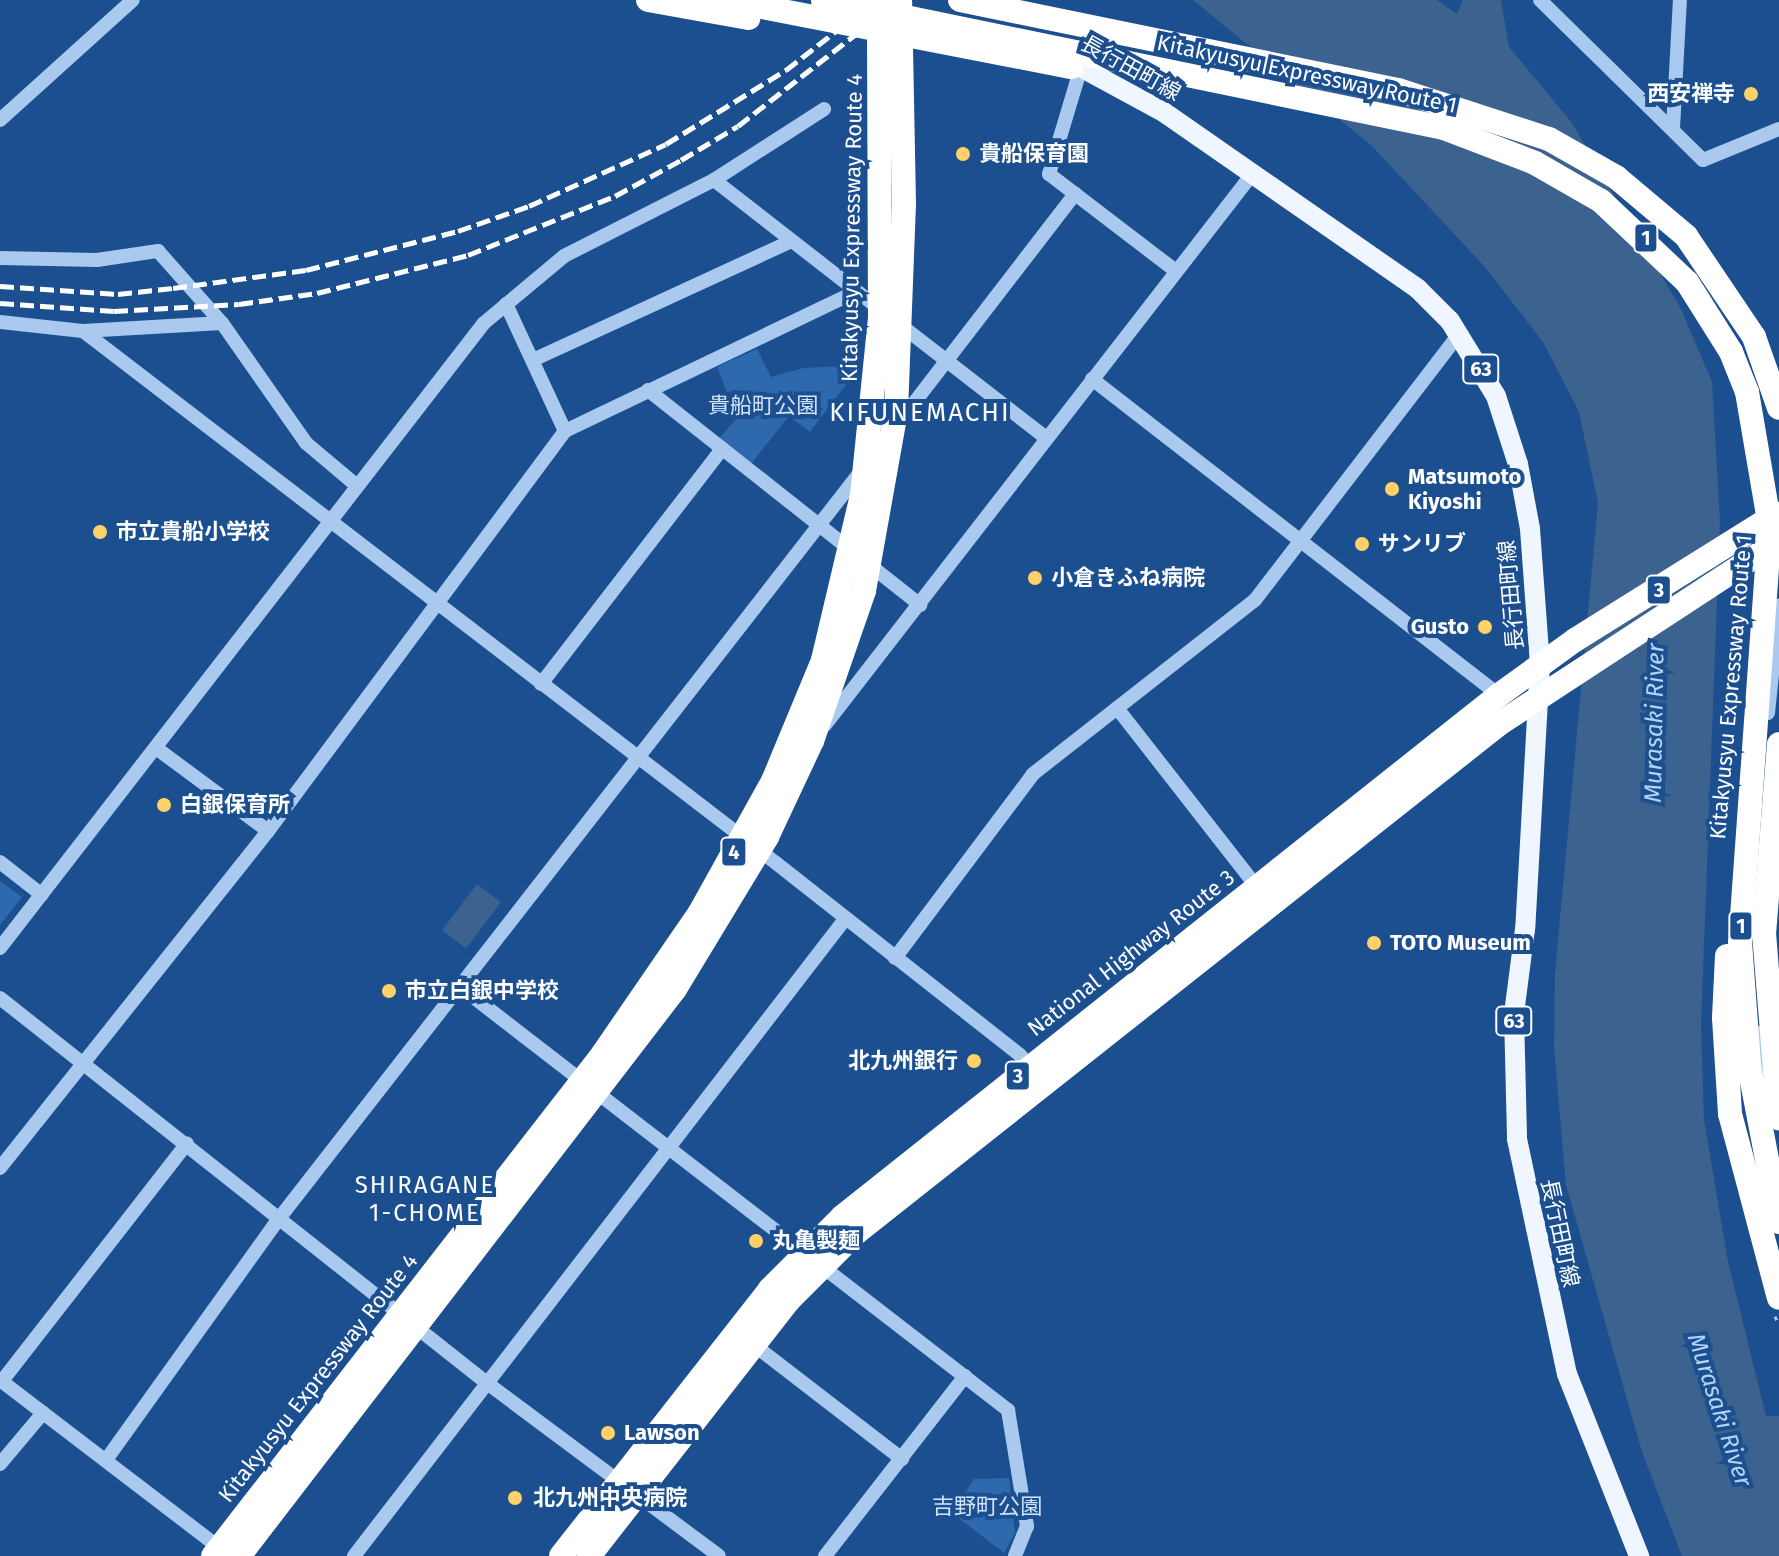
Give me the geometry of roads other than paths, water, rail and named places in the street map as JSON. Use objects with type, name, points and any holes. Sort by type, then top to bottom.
[{"type":"highway","points":[[648,0],[953,46]]},
{"type":"highway","points":[[726,0],[1127,77],[1257,88]]},
{"type":"highway","name":"Kitakyusyu Expressway Route 1","points":[[823,0],[1388,113],[1498,147],[1601,201],[1663,255],[1731,352],[1754,418],[1770,526],[1740,942],[1749,1066],[1779,1222]]},
{"type":"highway","name":"Kitakyusyu Expressway Route 4","points":[[213,1556],[602,1055],[699,914],[773,781],[823,660],[864,481],[880,317],[879,0]]},
{"type":"highway","name":"Kitakyusyu Expressway Route 4","points":[[239,1556],[675,989],[767,837],[812,741],[864,591],[896,412],[904,204],[900,0]]},
{"type":"highway","name":"Kitakyusyu Expressway Route 1","points":[[960,0],[1398,90],[1549,139],[1655,206],[1686,236],[1733,299],[1754,337],[1779,408]]},
{"type":"highway","points":[[1030,0],[1398,90]]},
{"type":"highway","name":"National Highway Route 3","points":[[589,1556],[628,1487],[813,1258],[1036,1075],[1257,887],[1499,695],[1575,640],[1742,540],[1779,512]]},
{"type":"highway","name":"National Highway Route 3","points":[[1036,1075],[1539,695],[1745,566],[1779,540]]},
{"type":"highway","points":[[1765,628],[1734,878],[1724,1018],[1730,1114],[1740,1162],[1779,1298]]},
{"type":"highway","name":"1","points":[[1779,744],[1764,933],[1779,1118]]},
{"type":"highway","points":[[1764,933],[1769,1044]]},
{"type":"highway","name":"National Highway Route 3","points":[[561,1556],[628,1487],[754,1345],[813,1258]]},
{"type":"main road","name":"長行田町線","points":[[848,0],[1007,36],[1082,64],[1253,173],[1418,289],[1459,334],[1496,396],[1518,464],[1530,529],[1540,664],[1525,929],[1514,1014],[1517,1139],[1567,1374],[1639,1556]]},
{"type":"street","points":[[0,120],[133,0]]},
{"type":"street","points":[[1540,0],[1703,160],[1779,129]]},
{"type":"street","points":[[1673,128],[1680,0]]},
{"type":"street","points":[[1082,64],[1049,174],[1176,271]]},
{"type":"street","points":[[0,948],[484,323],[564,256],[714,180],[824,109]]},
{"type":"street","points":[[738,836],[1253,173]]},
{"type":"street","points":[[714,180],[1046,438]]},
{"type":"street","points":[[106,1460],[281,1216],[640,759],[1075,194]]},
{"type":"street","points":[[535,359],[791,241]]},
{"type":"street","points":[[0,258],[97,260],[158,251],[222,323],[306,443],[356,485]]},
{"type":"street","points":[[0,1168],[82,1061],[268,831],[565,431],[857,291]]},
{"type":"street","points":[[506,304],[535,359],[565,431]]},
{"type":"street","points":[[0,322],[83,331],[222,323]]},
{"type":"street","points":[[83,331],[895,958],[1036,1075]]},
{"type":"street","points":[[895,958],[1033,774],[1255,600],[1459,334]]},
{"type":"street","points":[[1092,379],[1499,695]]},
{"type":"street","points":[[648,390],[920,605]]},
{"type":"street","points":[[541,684],[722,449]]},
{"type":"street","points":[[1779,606],[1774,697],[1753,851],[1752,952],[1769,1044],[1779,1172]]},
{"type":"street","points":[[1117,708],[1257,887]]},
{"type":"street","points":[[156,748],[268,831]]},
{"type":"street","points":[[1753,851],[1779,851]]},
{"type":"street","points":[[0,862],[42,895]]},
{"type":"street","points":[[354,1556],[845,919]]},
{"type":"street","points":[[459,986],[1008,1410],[1027,1526],[1015,1556]]},
{"type":"street","points":[[0,998],[281,1216],[487,1383],[719,1556]]},
{"type":"street","points":[[1769,1044],[1779,1030]]},
{"type":"street","points":[[187,1143],[1,1380],[231,1556]]},
{"type":"street","points":[[754,1345],[902,1459]]},
{"type":"street","points":[[825,1556],[965,1376]]},
{"type":"street","points":[[0,1464],[43,1413]]},
{"type":"water","name":"Murasaki River","points":[[1193,0],[1437,0],[1457,14],[1463,0],[1501,0],[1509,47],[1572,123],[1681,309],[1712,382],[1720,521],[1701,1026],[1704,1120],[1728,1262],[1766,1416],[1779,1416],[1779,1556],[1682,1556],[1642,1452],[1566,1185],[1554,1048],[1555,973],[1598,503],[1579,412],[1543,342],[1484,266],[1372,146]]},
{"type":"water","points":[[477,884],[501,902],[466,948],[442,930]]},
{"type":"railway","points":[[0,286],[118,294],[173,288],[306,270],[458,231],[529,206],[666,144],[786,70],[876,0]]},
{"type":"railway","points":[[0,303],[114,311],[239,304],[317,293],[468,255],[615,196],[681,160],[738,126],[899,0]]},
{"type":"place","name":"西安禅寺","points":[[1751,94]]},
{"type":"place","name":"貴船保育園","points":[[963,154]]},
{"type":"place","name":"Matsumoto Kiyoshi","points":[[1392,489]]},
{"type":"place","name":"市立貴船小学校","points":[[100,532]]},
{"type":"place","name":"サンリブ","points":[[1362,544]]},
{"type":"place","name":"小倉きふね病院","points":[[1035,578]]},
{"type":"place","name":"Gusto","points":[[1485,627]]},
{"type":"place","name":"白銀保育所","points":[[164,805]]},
{"type":"place","name":"TOTO Museum","points":[[1374,943]]},
{"type":"place","name":"市立白銀中学校","points":[[389,991]]},
{"type":"place","name":"北九州銀行","points":[[974,1061]]},
{"type":"place","name":"丸亀製麺","points":[[756,1241]]},
{"type":"place","name":"Lawson","points":[[608,1433]]},
{"type":"place","name":"北九州中央病院","points":[[515,1498]]},
{"type":"district","name":"KIFUNEMACHI","points":[[920,413]]},
{"type":"district","name":"SHIRAGANE 1-CHOME","points":[[425,1200]]},
{"type":"park label","name":"貴船町公園","points":[[763,406]]},
{"type":"park label","name":"吉野町公園","points":[[987,1507]]}]
